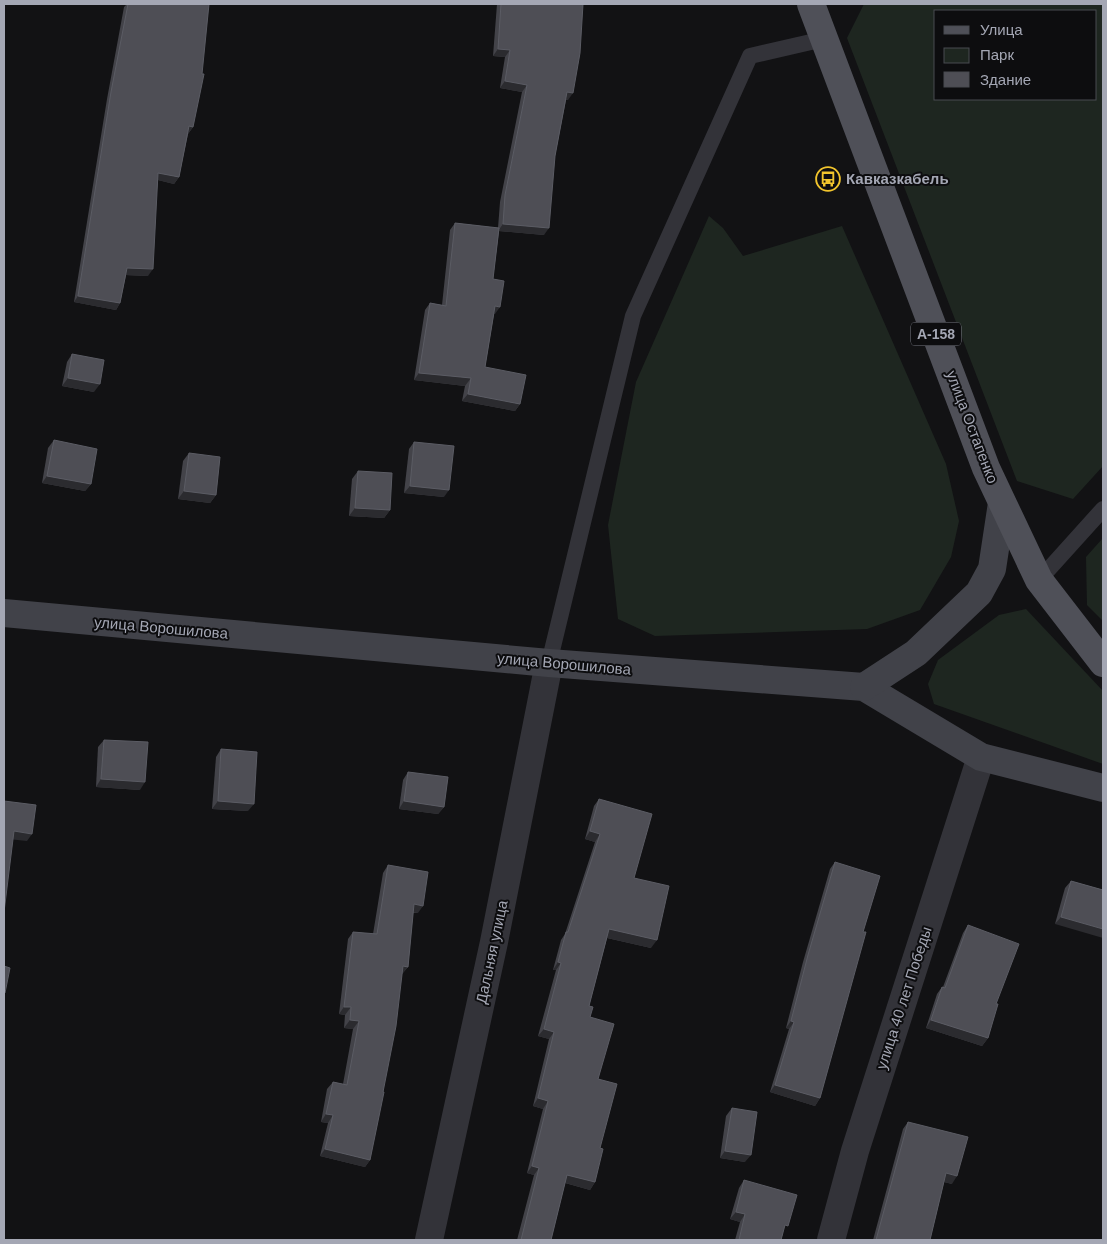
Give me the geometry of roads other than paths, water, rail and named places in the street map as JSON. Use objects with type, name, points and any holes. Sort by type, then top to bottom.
[{"type":"main road","name":"улица Остапенко","points":[[811,4],[986,468],[1039,580],[1103,663]]},
{"type":"main road","points":[[864,687],[916,654],[979,593],[992,569],[1002,504]]},
{"type":"main road","name":"улица Ворошилова","points":[[4,614],[548,663],[864,687],[981,757],[1103,788]]},
{"type":"street","name":"Дальняя улица","points":[[429,1240],[494,942],[548,663]]},
{"type":"street","name":"улица 40 лет Победы","points":[[831,1240],[855,1151],[981,757]]},
{"type":"lane","points":[[548,663],[618,374],[637,307],[750,56],[824,39]]},
{"type":"lane","points":[[1039,580],[1103,509]]},
{"type":"place","name":"Кавказкабель","points":[[828,179]]}]
